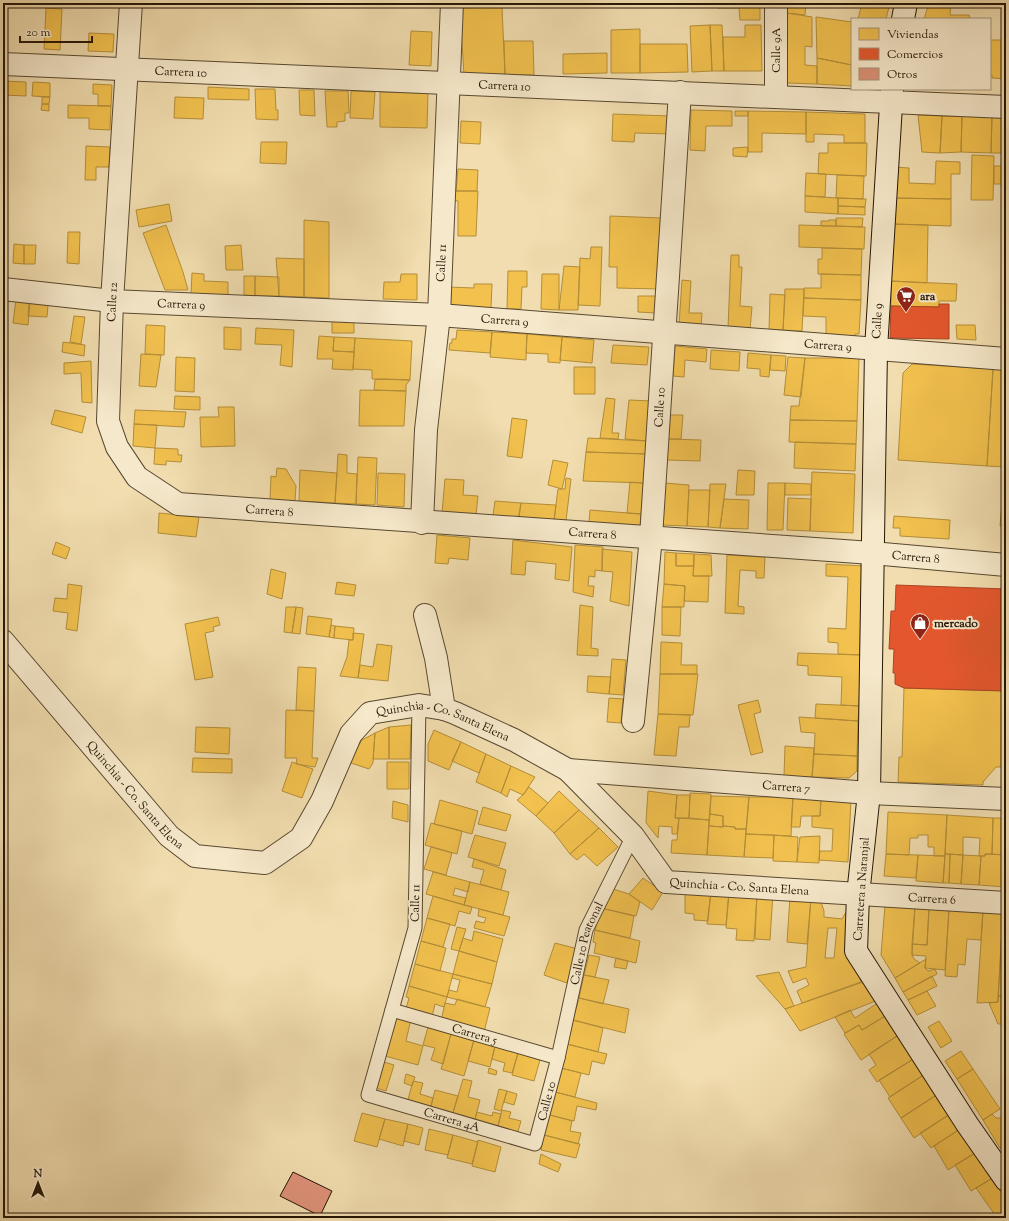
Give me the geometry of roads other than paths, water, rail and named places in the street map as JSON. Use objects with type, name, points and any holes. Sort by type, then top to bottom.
[{"type":"street","name":"Calle 12","points":[[131,3],[112,302],[108,421],[117,447],[137,477],[178,504]]},
{"type":"street","name":"Calle 11","points":[[422,523],[426,430],[438,315],[452,3]]},
{"type":"street","name":"Calle 9A","points":[[776,3],[776,97]]},
{"type":"street","points":[[903,18],[906,3]]},
{"type":"street","name":"Carrera 10","points":[[3,64],[776,97],[891,95],[1006,106]]},
{"type":"street","name":"Calle 10","points":[[633,721],[651,538],[680,92]]},
{"type":"street","name":"Calle 9","points":[[872,553],[876,349],[891,95]]},
{"type":"street","name":"Carrera 9","points":[[3,289],[112,302],[438,315],[1006,358]]},
{"type":"street","name":"Carrera 8","points":[[178,504],[422,523],[872,553],[1006,565]]},
{"type":"street","name":"Carretera a Naranjal","points":[[872,553],[869,792],[858,895],[856,951],[967,1124],[1006,1180]]},
{"type":"street","points":[[425,615],[436,658],[444,709]]},
{"type":"street","name":"Quinchia - Co. Santa Elena","points":[[3,641],[169,836],[195,856],[265,863],[301,838],[322,801],[351,734],[370,713],[419,705],[444,709],[514,740],[568,770],[633,836],[666,882],[858,895]]},
{"type":"street","name":"Carrera 7","points":[[568,770],[869,792],[1006,799]]},
{"type":"street","name":"Carrera 6","points":[[858,895],[1006,903]]},
{"type":"lane","name":"Calle 11","points":[[368,1095],[415,928],[419,705]]},
{"type":"lane","name":"Calle 10 Peatonal","points":[[558,1058],[586,930],[633,836]]},
{"type":"lane","name":"Carrera 5","points":[[392,1010],[558,1058]]},
{"type":"lane","name":"Calle 10","points":[[535,1144],[558,1058]]},
{"type":"lane","name":"Carrera 4A","points":[[368,1095],[535,1144]]},
{"type":"place","name":"ara","points":[[906,313]]},
{"type":"place","name":"mercado","points":[[920,640]]}]
